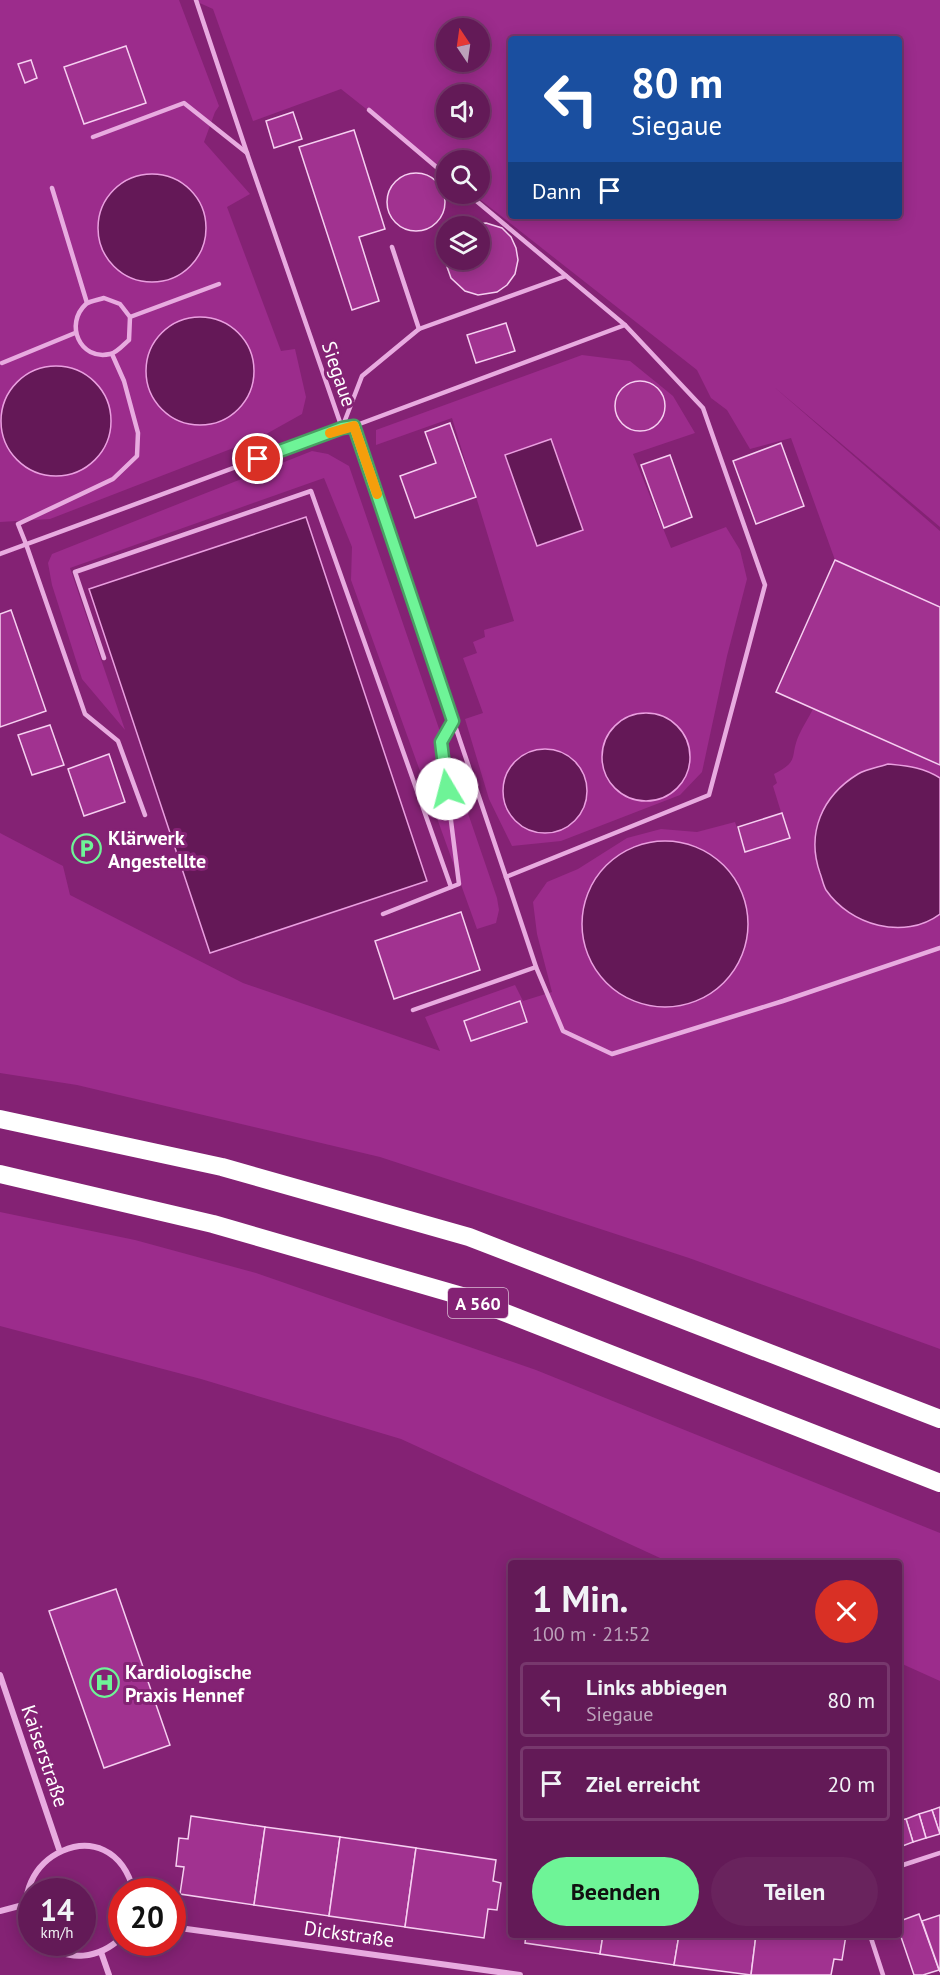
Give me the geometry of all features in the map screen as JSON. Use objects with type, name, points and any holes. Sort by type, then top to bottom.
[{"type":"highway","points":[[0,1119],[222,1167],[469,1237],[940,1419]]},
{"type":"highway","name":"A 560","points":[[0,1174],[213,1224],[465,1297],[940,1483]]},
{"type":"street","name":"Kaiserstraße","points":[[0,1675],[59,1849]]},
{"type":"street","points":[[29,1878],[36,1865],[47,1856],[59,1849],[75,1845],[91,1846],[106,1852],[119,1862],[129,1878]]},
{"type":"street","points":[[0,1911],[18,1906]]},
{"type":"street","name":"Dickstraße","points":[[186,1929],[520,1975]]},
{"type":"street","points":[[96,1953],[108,1948]]},
{"type":"street","points":[[101,1952],[109,1975]]},
{"type":"street","points":[[66,1956],[87,1956]]},
{"type":"lane","name":"Siegaue","points":[[0,554],[342,428],[196,0]]},
{"type":"lane","points":[[93,137],[184,103],[247,153]]},
{"type":"lane","points":[[369,110],[436,167]]},
{"type":"lane","points":[[52,188],[87,303]]},
{"type":"lane","points":[[480,204],[625,325],[703,408],[765,585],[709,795],[506,877]]},
{"type":"lane","points":[[392,247],[419,330]]},
{"type":"lane","points":[[342,428],[362,376],[419,330],[566,276]]},
{"type":"lane","points":[[130,317],[219,284]]},
{"type":"lane","points":[[104,298],[120,304],[130,317],[129,340],[112,354],[96,355],[82,347],[75,333],[77,316],[87,303],[104,298]]},
{"type":"lane","points":[[342,428],[354,426],[625,325]]},
{"type":"lane","points":[[2,363],[75,333]]},
{"type":"lane","points":[[112,354],[123,381],[138,433],[137,456],[113,479],[18,524],[27,544],[85,714],[118,741],[145,815]]},
{"type":"lane","points":[[354,426],[536,967],[563,1031],[612,1054],[783,1001],[940,948]]},
{"type":"lane","points":[[104,658],[75,572],[311,491],[451,887]]},
{"type":"lane","points":[[383,914],[459,884],[441,742],[453,721]]},
{"type":"lane","points":[[413,1010],[536,967]]},
{"type":"lane","points":[[902,1865],[940,1853]]},
{"type":"lane","points":[[871,1938],[883,1975]]},
{"type":"shaded area","points":[[0,0],[179,0],[219,106],[204,142],[250,194],[227,207],[281,351],[295,349],[306,397],[302,414],[259,438],[50,519],[0,522]]},
{"type":"shaded area","points":[[193,0],[940,0],[940,527],[773,386],[940,531],[940,607],[835,560],[791,438],[750,449],[727,410],[711,398],[697,370],[486,204],[490,204],[490,150],[436,150],[436,164],[341,89],[253,121],[213,9]]},
{"type":"shaded area","points":[[152,174],[173,178],[190,190],[202,207],[206,228],[202,249],[190,266],[173,278],[152,282],[131,278],[114,266],[102,249],[98,228],[102,207],[114,190],[131,178]]},
{"type":"shaded area","points":[[200,317],[221,321],[238,333],[250,350],[254,371],[250,392],[238,409],[221,421],[200,425],[179,421],[162,409],[150,392],[146,371],[150,350],[162,333],[179,321]]},
{"type":"shaded area","points":[[582,355],[630,361],[673,396],[695,433],[633,454],[671,548],[726,527],[740,550],[747,579],[727,656],[702,772],[680,795],[561,841],[512,846],[489,799],[465,719],[483,713],[463,658],[477,653],[473,642],[485,637],[484,630],[514,621],[452,418],[376,445],[376,430]]},
{"type":"shaded area","points":[[56,366],[77,371],[95,382],[106,400],[111,421],[106,442],[95,460],[77,471],[56,476],[35,471],[17,460],[6,442],[1,421],[6,400],[17,382],[35,371]]},
{"type":"shaded area","points":[[551,439],[583,530],[537,546],[505,455]]},
{"type":"shaded area","points":[[312,451],[328,454],[349,466],[497,898],[499,910],[496,923],[477,929],[351,580],[352,547],[324,478],[70,568],[125,730],[82,679],[52,585],[48,563],[52,554]]},
{"type":"shaded area","points":[[306,517],[427,881],[210,953],[89,589]]},
{"type":"shaded area","points":[[813,709],[940,765],[940,1349],[689,1258],[380,1157],[77,1085],[0,1073],[0,833],[63,866],[70,895],[243,983],[440,1051],[425,1017],[515,985],[523,1001],[552,992],[537,934],[533,902],[547,882],[578,869],[627,838],[661,829],[697,832],[735,822],[745,851],[789,838],[773,786],[777,783],[774,774],[788,765],[793,758],[796,742]]},
{"type":"shaded area","points":[[646,713],[663,717],[677,726],[686,740],[690,757],[686,774],[677,788],[663,797],[646,801],[629,797],[615,788],[606,774],[602,757],[606,740],[615,726],[629,717]]},
{"type":"shaded area","points":[[545,749],[561,752],[580,768],[587,791],[584,807],[568,826],[545,833],[529,830],[510,814],[503,791],[506,775],[522,756]]},
{"type":"shaded area","points":[[888,764],[921,769],[940,778],[940,914],[910,927],[894,928],[878,925],[849,912],[826,890],[816,858],[816,830],[826,804],[845,783],[858,774]]},
{"type":"shaded area","points":[[665,841],[697,847],[724,865],[742,892],[748,924],[742,956],[724,983],[697,1001],[665,1007],[633,1001],[606,983],[588,956],[582,924],[588,892],[606,865],[633,847]]},
{"type":"shaded area","points":[[0,1212],[135,1240],[256,1273],[536,1370],[940,1533],[940,1681],[902,1664],[902,1560],[664,1560],[401,1439],[201,1379],[0,1326]]},
{"type":"building","points":[[126,46],[146,103],[84,124],[64,67]]},
{"type":"building","points":[[31,60],[37,78],[25,83],[18,64]]},
{"type":"building","points":[[293,112],[302,139],[274,148],[266,121]]},
{"type":"building","points":[[354,130],[385,229],[359,237],[379,301],[352,310],[299,147]]},
{"type":"building","points":[[410,173],[422,173],[436,180],[436,204],[445,204],[441,216],[436,216],[436,224],[422,231],[410,231],[395,223],[387,208],[387,196],[395,181]]},
{"type":"building","points":[[490,224],[502,228],[511,237],[518,260],[515,274],[507,285],[497,292],[478,295],[465,291],[451,278],[448,270],[490,270]]},
{"type":"building","points":[[506,323],[515,351],[476,363],[467,335]]},
{"type":"building","points":[[640,381],[658,388],[665,406],[658,424],[640,431],[622,424],[615,406],[622,388]]},
{"type":"building","points":[[450,423],[476,497],[415,518],[400,476],[436,463],[425,432]]},
{"type":"building","points":[[781,443],[804,506],[756,524],[733,461]]},
{"type":"building","points":[[670,455],[692,517],[664,528],[641,465]]},
{"type":"building","points":[[835,560],[940,607],[940,765],[776,692]]},
{"type":"building","points":[[11,610],[46,711],[0,727],[0,614]]},
{"type":"building","points":[[50,725],[64,765],[32,775],[18,735]]},
{"type":"building","points":[[109,754],[125,802],[84,816],[68,769]]},
{"type":"building","points":[[782,813],[790,838],[745,852],[738,827]]},
{"type":"building","points":[[461,912],[480,970],[394,999],[375,941]]},
{"type":"building","points":[[520,1001],[527,1022],[471,1041],[464,1021]]},
{"type":"building","points":[[116,1589],[170,1745],[104,1768],[49,1611]]},
{"type":"building","points":[[940,1807],[940,1834],[932,1810]]},
{"type":"building","points":[[932,1810],[940,1834],[926,1838],[919,1814]]},
{"type":"building","points":[[919,1814],[926,1838],[913,1842],[906,1819]]},
{"type":"building","points":[[191,1816],[265,1827],[254,1905],[186,1895],[186,1878],[182,1878],[184,1867],[176,1866],[179,1838],[188,1839]]},
{"type":"building","points":[[906,1819],[913,1842],[902,1846],[902,1820]]},
{"type":"building","points":[[265,1827],[340,1837],[329,1916],[254,1905]]},
{"type":"building","points":[[340,1837],[416,1848],[405,1927],[329,1916]]},
{"type":"building","points":[[416,1848],[496,1860],[493,1881],[501,1883],[497,1910],[488,1909],[484,1938],[405,1927]]},
{"type":"building","points":[[919,1914],[939,1970],[914,1975],[901,1938],[902,1920]]},
{"type":"building","points":[[940,1915],[940,1972],[922,1921]]},
{"type":"building","points":[[526,1938],[603,1938],[600,1954],[525,1943]]},
{"type":"building","points":[[603,1938],[678,1938],[674,1965],[600,1954]]},
{"type":"building","points":[[678,1938],[756,1938],[751,1975],[674,1965]]},
{"type":"building","points":[[756,1938],[846,1938],[842,1960],[834,1959],[831,1975],[751,1975]]},
{"type":"slow traffic","points":[[330,433],[354,426],[377,494]]},
{"type":"place","name":"Klärwerk Angestellte","points":[[87,849]]},
{"type":"place","name":"Kardiologische Praxis Hennef","points":[[104,1683]]},
{"type":"route","points":[[258,459],[342,428],[354,426],[453,721],[441,742],[447,789]]}]
